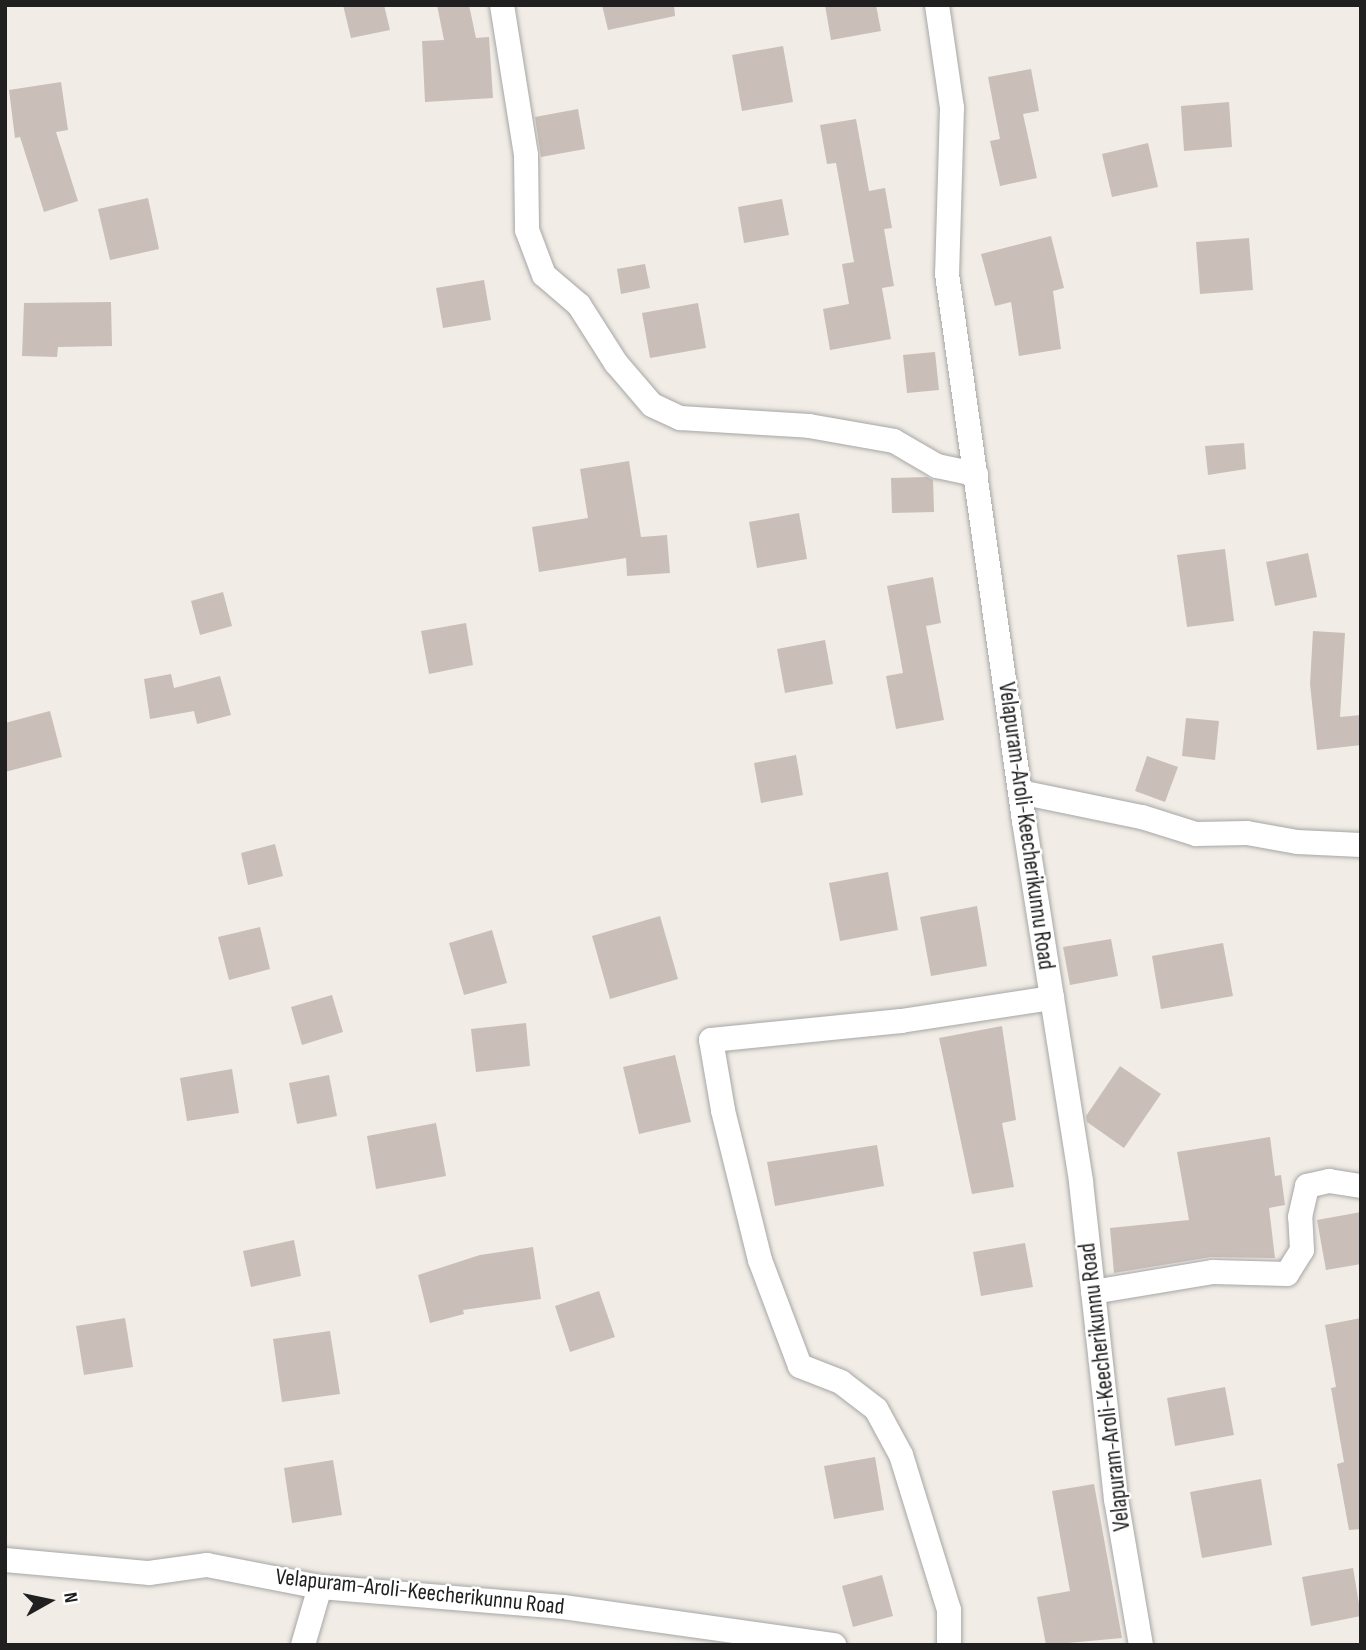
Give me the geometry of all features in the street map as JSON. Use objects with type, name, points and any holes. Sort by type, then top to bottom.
[{"type":"street","points":[[502,5],[526,155],[527,230],[544,275],[579,305],[616,363],[652,405],[680,418],[809,426],[894,441],[937,466],[976,474]]},
{"type":"street","name":"Velapuram-Aroli-Keecherikunnu Road","points":[[937,5],[952,108],[947,274],[1093,1292],[1116,1499],[1141,1645]]},
{"type":"street","points":[[1020,792],[1142,817],[1196,834],[1247,833],[1297,842],[1361,845]]},
{"type":"street","points":[[949,1645],[948,1610],[901,1455],[876,1409],[841,1382],[800,1366],[760,1260],[723,1110],[710,1040],[901,1021],[1052,998]]},
{"type":"street","points":[[1093,1292],[1213,1272],[1287,1274],[1301,1250],[1300,1217],[1307,1186],[1329,1181],[1361,1186]]},
{"type":"street","name":"Velapuram-Aroli-Keecherikunnu Road","points":[[5,1560],[149,1573],[207,1565],[320,1587],[563,1607],[834,1645]]},
{"type":"street","points":[[303,1645],[320,1587]]},
{"type":"building","points":[[343,5],[384,5],[390,30],[351,38]]},
{"type":"building","points":[[437,5],[469,5],[476,38],[489,37],[493,98],[425,102],[422,41],[444,40]]},
{"type":"building","points":[[602,5],[674,5],[675,16],[608,30]]},
{"type":"building","points":[[825,5],[876,5],[881,31],[831,40]]},
{"type":"building","points":[[783,46],[793,102],[742,111],[732,55]]},
{"type":"building","points":[[1031,69],[1039,111],[1023,114],[1037,178],[1000,186],[990,141],[1000,139],[988,77]]},
{"type":"building","points":[[61,82],[68,130],[56,132],[78,201],[44,212],[20,137],[15,138],[9,90]]},
{"type":"building","points":[[1229,102],[1232,147],[1184,151],[1181,106]]},
{"type":"building","points":[[578,109],[585,149],[541,157],[535,117]]},
{"type":"building","points":[[856,119],[869,191],[885,188],[892,228],[884,229],[894,286],[882,288],[891,339],[830,350],[823,309],[849,304],[842,264],[854,262],[836,163],[827,164],[820,125]]},
{"type":"building","points":[[1148,143],[1158,187],[1112,197],[1102,154]]},
{"type":"building","points":[[148,198],[159,249],[110,260],[98,209]]},
{"type":"building","points":[[782,199],[789,235],[744,243],[738,207]]},
{"type":"building","points":[[1051,236],[1064,288],[1053,291],[1061,349],[1019,356],[1011,302],[995,306],[981,254]]},
{"type":"building","points":[[1249,238],[1253,290],[1200,294],[1196,242]]},
{"type":"building","points":[[645,264],[650,288],[621,294],[617,269]]},
{"type":"building","points":[[484,280],[491,320],[443,328],[436,288]]},
{"type":"building","points":[[111,302],[112,346],[58,347],[57,357],[22,356],[24,303]]},
{"type":"building","points":[[698,303],[706,348],[650,358],[642,313]]},
{"type":"building","points":[[935,352],[939,390],[907,393],[903,355]]},
{"type":"building","points":[[1244,443],[1246,469],[1208,475],[1205,446]]},
{"type":"building","points":[[629,461],[641,537],[667,535],[670,573],[627,576],[626,558],[539,572],[532,527],[588,518],[580,469]]},
{"type":"building","points":[[927,477],[933,480],[934,512],[892,513],[891,478]]},
{"type":"building","points":[[799,513],[807,559],[757,568],[749,522]]},
{"type":"building","points":[[1225,549],[1234,621],[1187,627],[1177,555]]},
{"type":"building","points":[[1308,553],[1317,597],[1275,606],[1266,562]]},
{"type":"building","points":[[933,577],[941,623],[926,626],[944,720],[896,729],[886,676],[903,673],[887,586]]},
{"type":"building","points":[[223,592],[232,626],[200,635],[191,601]]},
{"type":"building","points":[[466,623],[473,665],[429,674],[421,631]]},
{"type":"building","points":[[1313,631],[1345,633],[1340,717],[1361,715],[1361,745],[1317,750],[1310,684]]},
{"type":"building","points":[[825,640],[833,684],[785,693],[777,649]]},
{"type":"building","points":[[171,674],[174,688],[220,676],[231,715],[197,724],[194,711],[150,719],[144,679]]},
{"type":"building","points":[[50,711],[62,757],[5,772],[5,723]]},
{"type":"building","points":[[1186,718],[1219,721],[1215,760],[1182,756]]},
{"type":"building","points":[[796,755],[803,795],[761,803],[754,763]]},
{"type":"building","points":[[1147,756],[1178,767],[1165,802],[1135,791]]},
{"type":"building","points":[[275,844],[283,876],[248,885],[241,853]]},
{"type":"building","points":[[888,872],[898,930],[840,941],[829,883]]},
{"type":"building","points":[[977,906],[987,966],[931,976],[920,917]]},
{"type":"building","points":[[660,916],[678,979],[610,999],[592,936]]},
{"type":"building","points":[[260,927],[270,969],[229,980],[218,937]]},
{"type":"building","points":[[492,930],[507,983],[464,995],[449,943]]},
{"type":"building","points":[[1111,939],[1118,976],[1070,985],[1063,947]]},
{"type":"building","points":[[1223,943],[1233,996],[1161,1009],[1152,956]]},
{"type":"building","points":[[332,995],[343,1032],[302,1045],[291,1007]]},
{"type":"building","points":[[526,1023],[530,1066],[476,1072],[471,1029]]},
{"type":"building","points":[[1002,1026],[1016,1120],[1002,1123],[1014,1187],[972,1194],[939,1038]]},
{"type":"building","points":[[675,1055],[691,1122],[639,1134],[623,1067]]},
{"type":"building","points":[[1120,1066],[1161,1094],[1124,1148],[1087,1122],[1086,1116]]},
{"type":"building","points":[[232,1069],[239,1113],[187,1121],[180,1078]]},
{"type":"building","points":[[329,1075],[337,1116],[297,1124],[289,1083]]},
{"type":"building","points":[[436,1123],[446,1176],[376,1189],[367,1136]]},
{"type":"building","points":[[1270,1137],[1275,1176],[1281,1175],[1285,1205],[1269,1208],[1275,1258],[1211,1257],[1114,1273],[1110,1228],[1189,1220],[1177,1152]]},
{"type":"building","points":[[877,1145],[884,1186],[775,1206],[767,1162]]},
{"type":"building","points":[[1361,1212],[1361,1264],[1326,1270],[1317,1220]]},
{"type":"building","points":[[294,1240],[301,1276],[251,1287],[243,1251]]},
{"type":"building","points":[[1025,1243],[1033,1287],[981,1296],[973,1252]]},
{"type":"building","points":[[533,1247],[541,1299],[463,1310],[464,1314],[430,1323],[418,1275],[480,1255]]},
{"type":"building","points":[[599,1291],[615,1337],[570,1352],[555,1306]]},
{"type":"building","points":[[125,1318],[133,1367],[84,1375],[76,1326]]},
{"type":"building","points":[[1361,1318],[1361,1529],[1349,1530],[1337,1464],[1344,1462],[1331,1388],[1336,1387],[1325,1325]]},
{"type":"building","points":[[330,1331],[340,1394],[282,1402],[273,1339]]},
{"type":"building","points":[[1225,1387],[1234,1435],[1175,1446],[1167,1398]]},
{"type":"building","points":[[875,1457],[884,1510],[834,1519],[824,1466]]},
{"type":"building","points":[[333,1460],[342,1515],[292,1523],[284,1468]]},
{"type":"building","points":[[1261,1479],[1272,1545],[1202,1558],[1190,1492]]},
{"type":"building","points":[[1094,1484],[1122,1638],[1046,1645],[1037,1597],[1070,1591],[1052,1491]]},
{"type":"building","points":[[1353,1568],[1361,1616],[1311,1626],[1302,1577]]},
{"type":"building","points":[[882,1575],[893,1616],[853,1627],[842,1586]]}]
